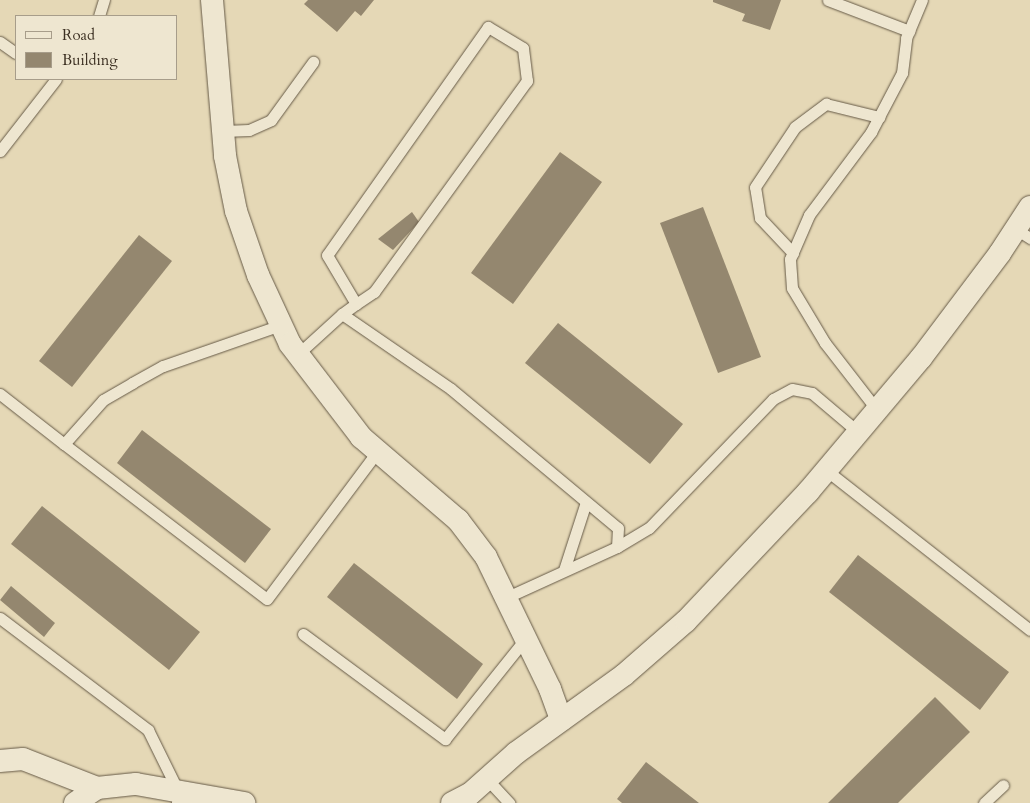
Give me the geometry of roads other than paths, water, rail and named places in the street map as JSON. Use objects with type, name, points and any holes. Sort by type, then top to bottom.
[{"type":"street","points":[[209,1],[223,131],[236,211],[258,275],[281,324],[298,354],[360,437],[458,520],[486,557],[525,639],[560,720]]},
{"type":"street","points":[[452,803],[470,794],[560,720],[624,675],[686,621],[826,470],[921,358],[1023,233],[1030,207]]},
{"type":"street","points":[[0,761],[23,759],[97,788],[136,784],[177,797],[241,803]]},
{"type":"street","points":[[75,803],[97,788]]},
{"type":"lane","points":[[99,15],[104,0]]},
{"type":"lane","points":[[828,0],[909,30]]},
{"type":"lane","points":[[877,410],[825,343],[792,288],[793,253],[809,215],[879,117],[902,73],[909,30],[922,0]]},
{"type":"lane","points":[[298,354],[342,314],[374,292],[528,81],[523,48],[488,27],[327,255],[356,304]]},
{"type":"lane","points":[[0,42],[15,52]]},
{"type":"lane","points":[[223,131],[249,130],[271,120],[313,62]]},
{"type":"lane","points":[[0,151],[54,80]]},
{"type":"lane","points":[[793,253],[760,218],[755,187],[795,127],[826,104],[879,117]]},
{"type":"lane","points":[[342,314],[451,389],[618,528],[617,547]]},
{"type":"lane","points":[[64,444],[103,400],[132,383],[163,366],[281,324]]},
{"type":"lane","points":[[505,598],[617,547],[649,528],[774,399],[792,389],[812,393],[858,432]]},
{"type":"lane","points":[[0,394],[267,599],[377,452]]},
{"type":"lane","points":[[826,470],[1030,630]]},
{"type":"lane","points":[[564,570],[586,502]]},
{"type":"lane","points":[[0,618],[148,730],[177,797]]},
{"type":"lane","points":[[303,634],[445,739],[525,639]]},
{"type":"lane","points":[[487,779],[509,803]]},
{"type":"lane","points":[[984,803],[1003,785]]}]
